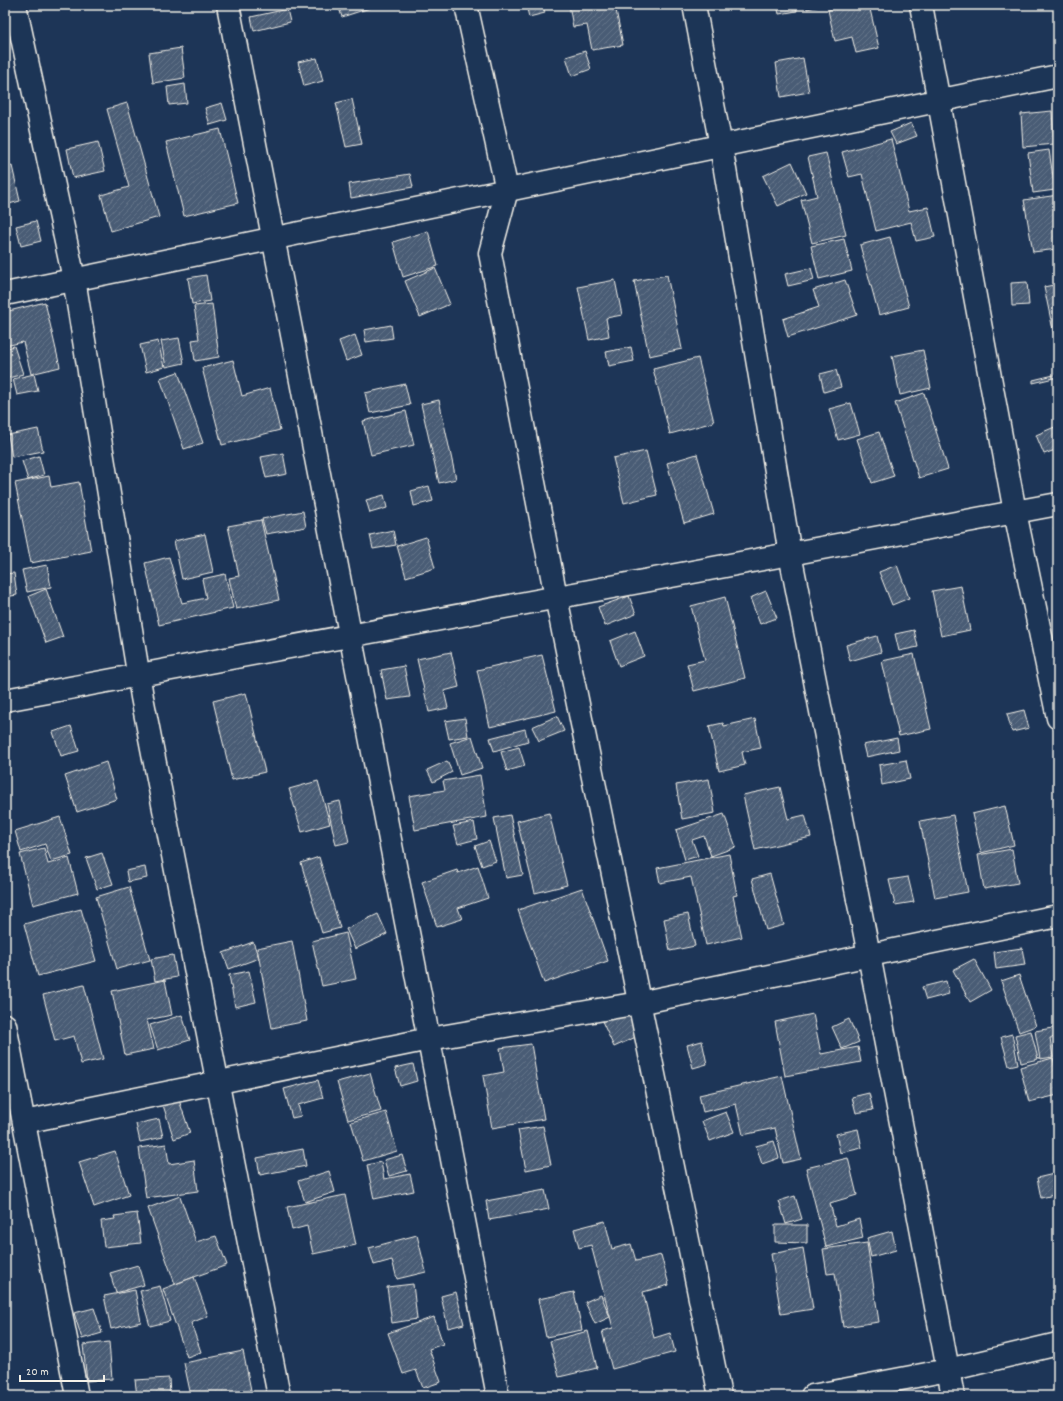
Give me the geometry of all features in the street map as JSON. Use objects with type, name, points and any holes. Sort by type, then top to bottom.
[{"type":"street","points":[[15,5],[74,279],[139,675],[279,1396]]},
{"type":"street","points":[[228,5],[498,1396]]},
{"type":"street","points":[[466,5],[507,190],[490,252],[556,597],[720,1396]]},
{"type":"street","points":[[694,5],[721,146],[790,554],[870,955],[953,1396]]},
{"type":"street","points":[[921,5],[1015,512],[1058,718]]},
{"type":"street","points":[[5,294],[1058,76]]},
{"type":"street","points":[[5,700],[1058,504]]},
{"type":"street","points":[[24,1122],[429,1039],[640,1003],[1058,916]]},
{"type":"street","points":[[5,1025],[77,1396]]},
{"type":"street","points":[[812,1396],[948,1370],[1058,1344]]},
{"type":"building","points":[[338,5],[379,5],[342,17]]},
{"type":"building","points":[[526,5],[543,5],[545,13],[529,17]]},
{"type":"building","points":[[569,5],[615,5],[623,45],[592,50],[587,25],[573,27]]},
{"type":"building","points":[[777,5],[796,5],[797,11],[779,14]]},
{"type":"building","points":[[806,5],[825,5],[807,9]]},
{"type":"building","points":[[850,5],[869,5],[879,48],[856,53],[852,37],[835,41],[828,10]]},
{"type":"building","points":[[287,9],[290,22],[254,31],[251,17]]},
{"type":"building","points":[[181,48],[185,78],[153,83],[149,53]]},
{"type":"building","points":[[585,51],[591,69],[572,76],[566,57]]},
{"type":"building","points":[[317,58],[323,81],[304,86],[298,62]]},
{"type":"building","points":[[803,58],[809,92],[781,97],[776,63]]},
{"type":"building","points":[[185,84],[187,103],[169,105],[167,87]]},
{"type":"building","points":[[352,99],[362,144],[346,147],[336,103]]},
{"type":"building","points":[[127,103],[159,217],[111,231],[101,195],[129,187],[107,109]]},
{"type":"building","points":[[222,103],[227,120],[210,125],[205,108]]},
{"type":"building","points":[[1052,111],[1054,144],[1023,147],[1021,114]]},
{"type":"building","points":[[911,123],[917,136],[896,144],[890,132]]},
{"type":"building","points":[[220,129],[238,203],[184,216],[166,142]]},
{"type":"building","points":[[891,139],[909,211],[928,207],[935,237],[916,241],[911,222],[876,231],[862,174],[849,177],[842,152]]},
{"type":"building","points":[[98,142],[105,171],[73,178],[67,149]]},
{"type":"building","points":[[1049,150],[1055,190],[1033,193],[1028,153]]},
{"type":"building","points":[[826,153],[846,235],[812,243],[801,200],[817,196],[808,157]]},
{"type":"building","points":[[792,162],[806,193],[778,206],[763,176]]},
{"type":"building","points":[[12,166],[20,201],[5,205],[5,168]]},
{"type":"building","points":[[410,174],[413,187],[351,198],[349,184]]},
{"type":"building","points":[[1058,195],[1058,249],[1033,252],[1024,200]]},
{"type":"building","points":[[36,221],[41,241],[21,246],[16,226]]},
{"type":"building","points":[[428,231],[438,266],[403,277],[393,242]]},
{"type":"building","points":[[890,237],[909,307],[879,315],[860,245]]},
{"type":"building","points":[[844,239],[852,271],[819,279],[811,246]]},
{"type":"building","points":[[435,268],[450,304],[420,317],[405,281]]},
{"type":"building","points":[[811,268],[814,280],[788,286],[785,274]]},
{"type":"building","points":[[206,275],[210,301],[192,304],[188,278]]},
{"type":"building","points":[[667,275],[682,349],[649,356],[634,281]]},
{"type":"building","points":[[615,280],[622,315],[606,318],[609,336],[589,340],[578,287]]},
{"type":"building","points":[[845,280],[857,315],[788,337],[783,319],[819,307],[813,290]]},
{"type":"building","points":[[1027,282],[1029,305],[1012,306],[1011,283]]},
{"type":"building","points":[[1058,284],[1058,354],[1044,287]]},
{"type":"building","points":[[45,302],[60,367],[31,374],[23,342],[5,346],[5,312]]},
{"type":"building","points":[[212,304],[219,357],[195,361],[192,340],[199,339],[194,306]]},
{"type":"building","points":[[391,325],[393,338],[366,342],[364,330]]},
{"type":"building","points":[[355,335],[362,355],[346,361],[339,341]]},
{"type":"building","points":[[179,338],[184,363],[166,367],[161,341]]},
{"type":"building","points":[[158,341],[164,367],[146,372],[140,345]]},
{"type":"building","points":[[14,346],[23,374],[5,379],[5,349]]},
{"type":"building","points":[[631,347],[634,361],[609,366],[606,352]]},
{"type":"building","points":[[923,350],[931,388],[900,395],[892,356]]},
{"type":"building","points":[[698,358],[714,422],[670,434],[653,369]]},
{"type":"building","points":[[233,360],[242,396],[270,388],[280,430],[222,445],[202,368]]},
{"type":"building","points":[[836,370],[841,387],[824,392],[820,374]]},
{"type":"building","points":[[178,372],[203,443],[184,449],[160,378]]},
{"type":"building","points":[[34,374],[38,391],[17,395],[13,379]]},
{"type":"building","points":[[1058,374],[1058,377],[1033,383],[1033,380]]},
{"type":"building","points":[[405,384],[410,405],[370,413],[365,393]]},
{"type":"building","points":[[924,393],[948,469],[919,478],[895,403]]},
{"type":"building","points":[[439,400],[456,479],[439,483],[421,404]]},
{"type":"building","points":[[851,403],[860,434],[838,440],[829,409]]},
{"type":"building","points":[[406,411],[414,445],[371,455],[363,421]]},
{"type":"building","points":[[1057,426],[1058,449],[1044,454],[1036,435]]},
{"type":"building","points":[[38,429],[43,451],[12,457],[8,435]]},
{"type":"building","points":[[879,432],[894,476],[872,483],[857,439]]},
{"type":"building","points":[[646,451],[657,495],[624,503],[613,458]]},
{"type":"building","points":[[283,453],[287,474],[266,478],[261,457]]},
{"type":"building","points":[[697,454],[714,514],[684,523],[667,463]]},
{"type":"building","points":[[39,456],[44,475],[28,480],[22,461]]},
{"type":"building","points":[[49,476],[51,487],[79,482],[91,551],[31,563],[15,483]]},
{"type":"building","points":[[429,486],[433,501],[414,506],[411,491]]},
{"type":"building","points":[[384,495],[387,508],[370,513],[366,500]]},
{"type":"building","points":[[303,511],[306,527],[266,534],[262,519]]},
{"type":"building","points":[[261,520],[279,600],[236,609],[229,578],[239,576],[228,526]]},
{"type":"building","points":[[1058,527],[1058,542],[1054,528]]},
{"type":"building","points":[[393,530],[396,545],[373,549],[370,535]]},
{"type":"building","points":[[205,534],[213,572],[182,579],[174,541]]},
{"type":"building","points":[[426,537],[435,568],[406,577],[397,546]]},
{"type":"building","points":[[169,557],[182,603],[206,598],[202,579],[225,574],[233,608],[159,625],[145,563]]},
{"type":"building","points":[[47,565],[51,587],[27,592],[22,570]]},
{"type":"building","points":[[897,565],[909,598],[892,605],[879,572]]},
{"type":"building","points":[[14,573],[17,595],[5,597],[5,574]]},
{"type":"building","points":[[961,586],[970,630],[941,636],[932,591]]},
{"type":"building","points":[[46,589],[63,637],[46,643],[29,596]]},
{"type":"building","points":[[766,591],[777,618],[760,624],[750,598]]},
{"type":"building","points":[[629,596],[636,614],[605,626],[598,607]]},
{"type":"building","points":[[725,597],[745,678],[694,691],[687,664],[705,660],[691,606]]},
{"type":"building","points":[[914,630],[918,647],[899,651],[895,634]]},
{"type":"building","points":[[635,631],[644,656],[619,666],[610,641]]},
{"type":"building","points":[[877,636],[881,652],[850,661],[846,645]]},
{"type":"building","points":[[451,652],[459,687],[444,691],[448,708],[429,712],[417,659]]},
{"type":"building","points":[[914,654],[931,729],[899,736],[882,661]]},
{"type":"building","points":[[542,655],[556,711],[490,727],[477,670]]},
{"type":"building","points":[[404,666],[410,697],[387,700],[381,670]]},
{"type":"building","points":[[246,693],[265,772],[232,780],[213,701]]},
{"type":"building","points":[[1024,710],[1029,728],[1012,732],[1007,714]]},
{"type":"building","points":[[557,716],[564,731],[539,741],[532,727]]},
{"type":"building","points":[[465,718],[468,736],[449,739],[445,721]]},
{"type":"building","points":[[755,719],[761,748],[742,752],[745,765],[719,771],[709,726],[723,723],[724,726]]},
{"type":"building","points":[[71,726],[79,751],[61,756],[53,732]]},
{"type":"building","points":[[525,729],[528,741],[494,751],[490,738]]},
{"type":"building","points":[[472,736],[482,768],[460,775],[450,743]]},
{"type":"building","points":[[897,738],[899,750],[866,757],[863,745]]},
{"type":"building","points":[[519,747],[525,766],[507,771],[501,752]]},
{"type":"building","points":[[906,760],[910,779],[882,785],[879,765]]},
{"type":"building","points":[[447,761],[452,772],[433,782],[427,770]]},
{"type":"building","points":[[106,762],[117,799],[77,812],[65,776]]},
{"type":"building","points":[[480,775],[487,817],[415,830],[409,796],[445,790],[443,781]]},
{"type":"building","points":[[709,779],[715,813],[682,819],[676,785]]},
{"type":"building","points":[[318,781],[330,824],[302,832],[289,789]]},
{"type":"building","points":[[780,787],[788,819],[805,815],[811,837],[755,850],[743,795]]},
{"type":"building","points":[[340,801],[349,842],[336,845],[327,804]]},
{"type":"building","points":[[1005,806],[1014,845],[981,853],[972,814]]},
{"type":"building","points":[[549,813],[567,885],[535,893],[517,821]]},
{"type":"building","points":[[724,814],[736,847],[711,856],[704,836],[692,840],[698,856],[685,860],[676,830]]},
{"type":"building","points":[[510,815],[523,875],[506,878],[494,818]]},
{"type":"building","points":[[953,815],[968,892],[935,898],[920,821]]},
{"type":"building","points":[[60,817],[72,855],[51,861],[45,844],[21,852],[15,831]]},
{"type":"building","points":[[474,822],[477,839],[458,844],[453,826]]},
{"type":"building","points":[[489,841],[496,861],[482,866],[475,846]]},
{"type":"building","points":[[44,848],[48,864],[69,858],[78,893],[33,905],[20,854]]},
{"type":"building","points":[[1012,849],[1018,883],[984,889],[978,855]]},
{"type":"building","points":[[102,853],[113,884],[97,889],[86,858]]},
{"type":"building","points":[[729,854],[737,895],[733,896],[742,937],[706,945],[691,877],[660,883],[657,868]]},
{"type":"building","points":[[319,857],[340,928],[322,933],[301,863]]},
{"type":"building","points":[[478,866],[488,898],[458,908],[462,919],[437,927],[422,882],[457,870],[458,873]]},
{"type":"building","points":[[145,867],[147,878],[128,882],[126,871]]},
{"type":"building","points":[[770,874],[784,925],[766,930],[752,879]]},
{"type":"building","points":[[908,877],[914,902],[895,905],[889,880]]},
{"type":"building","points":[[129,887],[150,960],[117,969],[96,897]]},
{"type":"building","points":[[582,888],[608,961],[544,983],[518,910]]},
{"type":"building","points":[[81,909],[96,961],[38,976],[24,924]]},
{"type":"building","points":[[378,914],[387,934],[355,949],[346,929]]},
{"type":"building","points":[[688,914],[695,946],[670,951],[664,919]]},
{"type":"building","points":[[346,933],[356,979],[322,986],[312,941]]},
{"type":"building","points":[[292,941],[307,1021],[272,1028],[257,948]]},
{"type":"building","points":[[253,942],[259,958],[229,969],[223,953]]},
{"type":"building","points":[[1022,948],[1025,965],[996,969],[994,952]]},
{"type":"building","points":[[173,955],[177,977],[155,981],[151,959]]},
{"type":"building","points":[[974,959],[991,990],[970,1002],[953,970]]},
{"type":"building","points":[[249,971],[256,1002],[235,1007],[229,975]]},
{"type":"building","points":[[1019,975],[1036,1026],[1019,1032],[1001,981]]},
{"type":"building","points":[[165,980],[172,1015],[147,1020],[154,1049],[125,1055],[112,991]]},
{"type":"building","points":[[946,981],[949,994],[926,1000],[922,987]]},
{"type":"building","points":[[84,985],[103,1059],[81,1064],[74,1036],[55,1041],[43,995]]},
{"type":"building","points":[[626,1008],[638,1036],[614,1047],[601,1019]]},
{"type":"building","points":[[813,1014],[821,1054],[858,1047],[861,1062],[785,1076],[775,1022]]},
{"type":"building","points":[[182,1015],[190,1040],[158,1050],[150,1025]]},
{"type":"building","points":[[849,1019],[859,1042],[842,1049],[832,1027]]},
{"type":"building","points":[[1058,1027],[1058,1037],[1050,1038],[1053,1057],[1040,1059],[1035,1031]]},
{"type":"building","points":[[1031,1031],[1038,1059],[1021,1063],[1015,1035]]},
{"type":"building","points":[[1012,1034],[1018,1064],[1009,1066],[1001,1037]]},
{"type":"building","points":[[702,1041],[707,1064],[693,1068],[687,1045]]},
{"type":"building","points":[[531,1044],[544,1119],[492,1128],[483,1076],[504,1072],[500,1048]]},
{"type":"building","points":[[1058,1044],[1058,1061],[1054,1046]]},
{"type":"building","points":[[1053,1058],[1058,1078],[1058,1095],[1029,1102],[1020,1067]]},
{"type":"building","points":[[413,1064],[417,1081],[400,1086],[395,1068]]},
{"type":"building","points":[[370,1073],[381,1111],[348,1120],[337,1082]]},
{"type":"building","points":[[782,1076],[801,1159],[783,1163],[775,1128],[743,1135],[736,1104],[703,1112],[699,1095]]},
{"type":"building","points":[[318,1080],[323,1098],[298,1105],[301,1116],[292,1118],[284,1089]]},
{"type":"building","points":[[869,1093],[873,1110],[856,1113],[852,1097]]},
{"type":"building","points":[[177,1094],[190,1133],[174,1139],[161,1099]]},
{"type":"building","points":[[386,1112],[397,1151],[363,1161],[351,1122]]},
{"type":"building","points":[[726,1112],[734,1132],[710,1141],[702,1121]]},
{"type":"building","points":[[159,1119],[163,1137],[140,1142],[136,1124]]},
{"type":"building","points":[[543,1126],[551,1165],[526,1170],[518,1130]]},
{"type":"building","points":[[858,1129],[862,1148],[840,1153],[836,1134]]},
{"type":"building","points":[[774,1141],[779,1158],[762,1164],[756,1146]]},
{"type":"building","points":[[166,1144],[169,1164],[194,1160],[198,1191],[146,1198],[139,1148]]},
{"type":"building","points":[[303,1149],[306,1166],[260,1175],[257,1158]]},
{"type":"building","points":[[115,1151],[129,1195],[94,1207],[79,1162]]},
{"type":"building","points":[[402,1155],[407,1171],[389,1176],[384,1160]]},
{"type":"building","points":[[1058,1155],[1058,1172],[1054,1156]]},
{"type":"building","points":[[848,1158],[857,1195],[830,1203],[836,1226],[859,1219],[863,1238],[826,1247],[806,1168]]},
{"type":"building","points":[[381,1162],[384,1179],[410,1174],[414,1191],[374,1199],[367,1165]]},
{"type":"building","points":[[329,1171],[335,1192],[305,1202],[298,1181]]},
{"type":"building","points":[[1058,1173],[1058,1194],[1041,1198],[1037,1178]]},
{"type":"building","points":[[545,1190],[549,1209],[489,1220],[486,1201]]},
{"type":"building","points":[[345,1195],[356,1245],[313,1254],[307,1226],[292,1230],[287,1207]]},
{"type":"building","points":[[180,1196],[196,1242],[216,1236],[227,1265],[175,1284],[148,1208]]},
{"type":"building","points":[[795,1196],[802,1219],[786,1224],[779,1201]]},
{"type":"building","points":[[137,1213],[141,1243],[104,1247],[101,1221],[115,1219],[114,1216]]},
{"type":"building","points":[[605,1221],[612,1249],[631,1244],[636,1261],[661,1255],[669,1285],[643,1292],[654,1338],[670,1333],[675,1352],[612,1369],[602,1331],[613,1328],[591,1245],[579,1248],[574,1229]]},
{"type":"building","points":[[775,1225],[807,1225],[807,1243],[775,1242]]},
{"type":"building","points":[[892,1231],[896,1250],[871,1257],[867,1238]]},
{"type":"building","points":[[417,1235],[426,1272],[397,1279],[392,1260],[374,1265],[369,1248]]},
{"type":"building","points":[[867,1243],[879,1322],[843,1327],[835,1273],[827,1274],[823,1249]]},
{"type":"building","points":[[803,1248],[813,1309],[781,1314],[771,1254]]},
{"type":"building","points":[[138,1265],[144,1285],[116,1293],[110,1273]]},
{"type":"building","points":[[194,1277],[208,1316],[191,1323],[201,1352],[187,1357],[163,1289]]},
{"type":"building","points":[[413,1284],[417,1319],[392,1323],[387,1287]]},
{"type":"building","points":[[160,1286],[170,1321],[150,1326],[140,1291]]},
{"type":"building","points":[[135,1290],[141,1322],[111,1329],[104,1296]]},
{"type":"building","points":[[456,1292],[464,1324],[448,1328],[441,1296]]},
{"type":"building","points":[[574,1292],[582,1330],[546,1337],[538,1299]]},
{"type":"building","points":[[601,1295],[610,1317],[595,1324],[585,1302]]},
{"type":"building","points":[[94,1308],[102,1333],[82,1339],[74,1313]]},
{"type":"building","points":[[434,1317],[443,1344],[429,1349],[441,1382],[423,1388],[416,1370],[403,1374],[388,1333]]},
{"type":"building","points":[[588,1331],[597,1368],[559,1377],[550,1341]]},
{"type":"building","points":[[109,1342],[112,1379],[87,1381],[83,1345]]},
{"type":"building","points":[[243,1351],[252,1395],[191,1396],[184,1363]]},
{"type":"building","points":[[169,1378],[170,1396],[137,1396],[135,1380]]},
{"type":"building","points":[[340,1392],[340,1396],[319,1396]]}]
